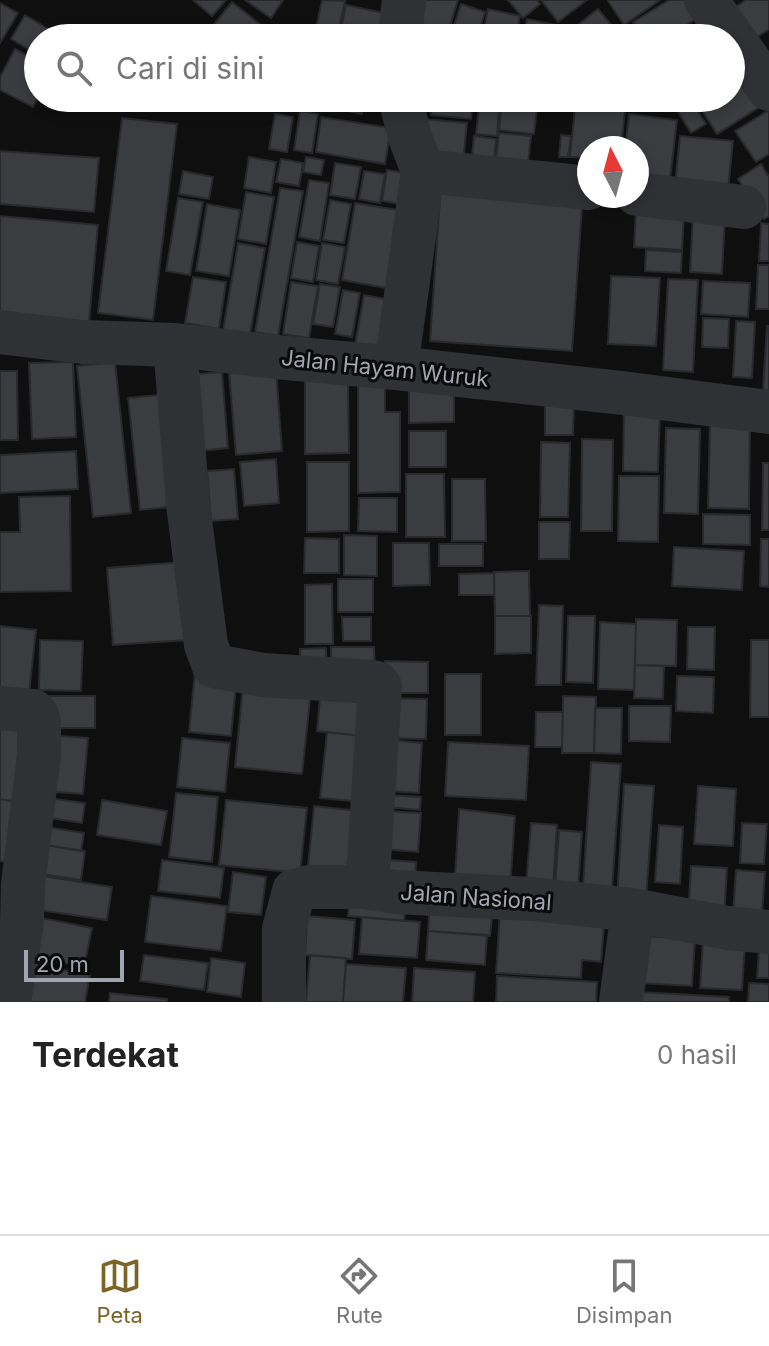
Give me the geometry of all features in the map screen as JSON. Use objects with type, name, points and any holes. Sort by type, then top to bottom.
[{"type":"street","points":[[401,24],[404,0]]},
{"type":"street","points":[[706,0],[723,24]]},
{"type":"street","points":[[745,55],[769,89]]},
{"type":"street","points":[[396,368],[423,171],[404,112]]},
{"type":"street","points":[[423,171],[577,187]]},
{"type":"street","points":[[649,195],[744,207]]},
{"type":"street","name":"Jalan Hayam Wuruk","points":[[0,332],[83,342],[175,345],[622,393],[769,412]]},
{"type":"street","points":[[175,345],[188,504],[206,645],[214,666],[263,675],[372,682],[380,687],[369,861],[364,887]]},
{"type":"street","points":[[0,708],[33,711],[39,723],[39,755],[23,884],[22,922],[8,945],[9,1002]]},
{"type":"street","name":"Jalan Nasional","points":[[284,1002],[284,929],[294,891],[309,887],[364,887],[396,892],[532,899],[633,910],[728,928],[769,932]]},
{"type":"street","points":[[621,1002],[633,910]]},
{"type":"building","points":[[193,0],[226,0],[212,16]]},
{"type":"building","points":[[245,0],[283,0],[271,18]]},
{"type":"building","points":[[322,0],[345,1],[340,24],[317,24]]},
{"type":"building","points":[[416,0],[458,0],[451,24],[409,24]]},
{"type":"building","points":[[508,0],[537,0],[540,4],[523,18]]},
{"type":"building","points":[[541,0],[587,0],[558,22]]},
{"type":"building","points":[[610,0],[660,0],[625,24]]},
{"type":"building","points":[[669,0],[684,0],[696,19],[688,24],[633,22]]},
{"type":"building","points":[[746,0],[769,0],[769,29],[748,43],[745,24],[736,24],[728,12]]},
{"type":"building","points":[[232,2],[260,24],[214,24]]},
{"type":"building","points":[[0,3],[18,13],[0,43]]},
{"type":"building","points":[[461,4],[485,12],[481,24],[455,24]]},
{"type":"building","points":[[346,5],[394,15],[392,24],[342,24]]},
{"type":"building","points":[[488,9],[520,16],[519,24],[485,24]]},
{"type":"building","points":[[598,9],[610,24],[579,24]]},
{"type":"building","points":[[25,15],[40,24],[24,24],[24,47],[11,39]]},
{"type":"building","points":[[527,19],[551,24],[526,24]]},
{"type":"building","points":[[15,49],[24,54],[24,102],[0,90],[0,77]]},
{"type":"building","points":[[745,84],[763,105],[717,134],[703,112],[745,112]]},
{"type":"building","points":[[769,110],[769,154],[756,162],[735,131]]},
{"type":"building","points":[[300,112],[318,114],[312,153],[294,150]]},
{"type":"building","points":[[431,112],[472,112],[471,119],[431,115]]},
{"type":"building","points":[[478,112],[499,112],[497,136],[476,134]]},
{"type":"building","points":[[501,112],[536,112],[534,134],[499,130]]},
{"type":"building","points":[[575,112],[625,112],[622,136],[577,136],[577,157],[570,157]]},
{"type":"building","points":[[678,112],[698,112],[706,124],[691,133]]},
{"type":"building","points":[[275,114],[293,117],[287,152],[269,149]]},
{"type":"building","points":[[629,114],[677,120],[669,187],[649,184],[649,136],[626,136]]},
{"type":"building","points":[[321,117],[391,128],[385,164],[316,152]]},
{"type":"building","points":[[122,118],[177,124],[153,320],[98,313]]},
{"type":"building","points":[[425,119],[467,123],[463,162],[422,158]]},
{"type":"building","points":[[499,133],[531,136],[527,171],[495,168]]},
{"type":"building","points":[[561,135],[571,136],[568,157],[559,157]]},
{"type":"building","points":[[474,136],[496,139],[493,169],[471,166]]},
{"type":"building","points":[[680,136],[733,141],[727,199],[674,194]]},
{"type":"building","points":[[0,151],[99,158],[94,212],[0,204]]},
{"type":"building","points":[[249,157],[276,162],[271,193],[244,188]]},
{"type":"building","points":[[306,157],[324,160],[321,175],[303,172]]},
{"type":"building","points":[[281,159],[303,163],[299,186],[276,182]]},
{"type":"building","points":[[335,163],[361,167],[355,199],[330,195]]},
{"type":"building","points":[[761,164],[769,177],[769,216],[764,219],[738,179]]},
{"type":"building","points":[[387,170],[412,174],[407,205],[382,201]]},
{"type":"building","points":[[183,171],[213,177],[209,199],[179,194]]},
{"type":"building","points":[[364,171],[385,174],[380,203],[359,199]]},
{"type":"building","points":[[309,180],[329,183],[320,241],[299,237]]},
{"type":"building","points":[[441,184],[577,193],[577,208],[582,208],[572,351],[430,341]]},
{"type":"building","points":[[280,188],[303,191],[278,336],[255,332]]},
{"type":"building","points":[[246,192],[274,197],[266,244],[238,239]]},
{"type":"building","points":[[178,198],[203,202],[190,275],[166,271]]},
{"type":"building","points":[[330,200],[351,204],[344,243],[323,240]]},
{"type":"building","points":[[355,203],[405,211],[392,289],[342,280]]},
{"type":"building","points":[[207,204],[240,210],[229,276],[196,271]]},
{"type":"building","points":[[636,211],[684,214],[682,250],[634,247]]},
{"type":"building","points":[[693,214],[725,215],[722,274],[690,272]]},
{"type":"building","points":[[0,216],[98,225],[89,322],[0,314]]},
{"type":"building","points":[[761,223],[769,224],[769,261],[759,261]]},
{"type":"building","points":[[297,242],[319,246],[313,282],[291,278]]},
{"type":"building","points":[[238,243],[265,248],[250,335],[223,330]]},
{"type":"building","points":[[322,243],[345,247],[338,284],[316,280]]},
{"type":"building","points":[[646,250],[682,252],[681,273],[645,271]]},
{"type":"building","points":[[758,265],[769,265],[769,309],[756,309]]},
{"type":"building","points":[[611,276],[660,278],[656,346],[608,344]]},
{"type":"building","points":[[193,277],[226,282],[219,329],[185,323]]},
{"type":"building","points":[[668,279],[698,280],[693,372],[663,370]]},
{"type":"building","points":[[703,281],[750,283],[748,317],[701,314]]},
{"type":"building","points":[[291,282],[318,286],[309,338],[283,334]]},
{"type":"building","points":[[320,284],[340,287],[333,327],[313,324]]},
{"type":"building","points":[[343,290],[360,293],[352,337],[335,334]]},
{"type":"building","points":[[364,295],[396,301],[388,349],[355,344]]},
{"type":"building","points":[[703,318],[729,319],[728,348],[702,347]]},
{"type":"building","points":[[736,321],[755,322],[752,378],[733,377]]},
{"type":"building","points":[[767,326],[769,390],[763,390]]},
{"type":"building","points":[[73,362],[76,437],[32,439],[29,363]]},
{"type":"building","points":[[115,362],[131,513],[93,517],[77,366]]},
{"type":"building","points":[[276,369],[282,451],[236,455],[229,373]]},
{"type":"building","points":[[0,371],[17,371],[18,440],[0,440]]},
{"type":"building","points":[[222,372],[228,448],[190,452],[183,375]]},
{"type":"building","points":[[305,380],[348,380],[349,453],[305,454]]},
{"type":"building","points":[[358,381],[385,381],[385,412],[400,412],[400,492],[358,493]]},
{"type":"building","points":[[454,386],[454,422],[409,423],[409,387]]},
{"type":"building","points":[[168,394],[180,506],[140,510],[128,398]]},
{"type":"building","points":[[545,401],[574,402],[573,435],[545,435]]},
{"type":"building","points":[[624,410],[660,410],[658,472],[623,471]]},
{"type":"building","points":[[710,421],[750,422],[749,509],[708,508]]},
{"type":"building","points":[[666,428],[700,429],[698,514],[664,513]]},
{"type":"building","points":[[409,431],[446,431],[446,467],[409,467]]},
{"type":"building","points":[[582,439],[613,440],[612,531],[581,531]]},
{"type":"building","points":[[541,442],[570,443],[568,517],[540,517]]},
{"type":"building","points":[[76,451],[78,489],[0,493],[0,455]]},
{"type":"building","points":[[276,459],[279,503],[244,506],[240,462]]},
{"type":"building","points":[[307,462],[349,462],[349,531],[307,532]]},
{"type":"building","points":[[763,463],[769,463],[769,530],[762,530]]},
{"type":"building","points":[[234,469],[238,519],[211,521],[207,471]]},
{"type":"building","points":[[406,474],[444,474],[445,537],[406,537]]},
{"type":"building","points":[[619,476],[659,476],[658,542],[618,541]]},
{"type":"building","points":[[452,479],[485,479],[486,541],[452,541]]},
{"type":"building","points":[[70,496],[71,591],[0,592],[0,532],[20,532],[19,497]]},
{"type":"building","points":[[359,498],[397,498],[397,532],[358,531]]},
{"type":"building","points":[[703,514],[750,515],[750,545],[703,544]]},
{"type":"building","points":[[539,522],[570,522],[569,559],[539,559]]},
{"type":"building","points":[[344,535],[377,536],[377,576],[344,575]]},
{"type":"building","points":[[305,538],[339,539],[339,573],[304,573]]},
{"type":"building","points":[[761,539],[769,539],[769,587],[760,586]]},
{"type":"building","points":[[393,543],[429,543],[430,585],[393,586]]},
{"type":"building","points":[[439,544],[483,544],[483,566],[439,566]]},
{"type":"building","points":[[674,547],[744,551],[742,590],[672,586]]},
{"type":"building","points":[[182,562],[188,640],[113,645],[107,568]]},
{"type":"building","points":[[529,571],[530,616],[495,616],[494,572]]},
{"type":"building","points":[[494,573],[494,595],[459,595],[459,574]]},
{"type":"building","points":[[338,579],[373,579],[373,612],[338,612]]},
{"type":"building","points":[[332,584],[333,644],[305,644],[305,585]]},
{"type":"building","points":[[539,605],[563,606],[561,685],[536,685]]},
{"type":"building","points":[[495,616],[531,616],[531,653],[495,654]]},
{"type":"building","points":[[568,616],[595,616],[593,683],[566,682]]},
{"type":"building","points":[[342,617],[371,617],[371,641],[343,641]]},
{"type":"building","points":[[636,619],[677,620],[676,666],[635,665]]},
{"type":"building","points":[[600,622],[636,624],[634,690],[598,689]]},
{"type":"building","points":[[0,626],[36,630],[28,703],[0,700]]},
{"type":"building","points":[[688,627],[715,627],[714,670],[687,669]]},
{"type":"building","points":[[40,640],[83,641],[81,691],[39,690]]},
{"type":"building","points":[[751,640],[769,640],[769,717],[750,717]]},
{"type":"building","points":[[331,647],[374,647],[375,672],[331,672]]},
{"type":"building","points":[[326,648],[327,671],[300,672],[300,649]]},
{"type":"building","points":[[385,661],[428,662],[428,693],[385,693]]},
{"type":"building","points":[[635,665],[664,666],[663,699],[634,698]]},
{"type":"building","points":[[195,671],[237,675],[231,736],[189,732]]},
{"type":"building","points":[[445,674],[481,674],[481,735],[445,735]]},
{"type":"building","points":[[677,676],[714,677],[713,713],[676,711]]},
{"type":"building","points":[[243,685],[311,691],[302,774],[235,767]]},
{"type":"building","points":[[321,686],[376,691],[371,737],[317,731]]},
{"type":"building","points":[[46,696],[95,696],[95,728],[46,728]]},
{"type":"building","points":[[563,696],[596,697],[594,753],[562,753]]},
{"type":"building","points":[[384,698],[427,699],[426,739],[383,738]]},
{"type":"building","points":[[629,706],[671,706],[670,742],[629,741]]},
{"type":"building","points":[[595,708],[622,708],[621,754],[594,753]]},
{"type":"building","points":[[536,712],[563,712],[562,747],[535,747]]},
{"type":"building","points":[[0,725],[34,731],[22,803],[0,799]]},
{"type":"building","points":[[327,732],[370,737],[364,802],[320,798]]},
{"type":"building","points":[[47,735],[88,738],[83,794],[42,791]]},
{"type":"building","points":[[182,738],[230,743],[225,792],[177,787]]},
{"type":"building","points":[[390,740],[422,743],[419,793],[387,791]]},
{"type":"building","points":[[448,742],[529,746],[526,800],[445,796]]},
{"type":"building","points":[[591,762],[621,764],[612,888],[583,886]]},
{"type":"building","points":[[624,784],[654,786],[646,900],[617,898]]},
{"type":"building","points":[[698,786],[736,789],[733,846],[694,844]]},
{"type":"building","points":[[176,793],[218,797],[212,862],[169,857]]},
{"type":"building","points":[[387,795],[421,797],[420,810],[386,807]]},
{"type":"building","points":[[48,798],[85,803],[82,823],[44,817]]},
{"type":"building","points":[[0,799],[28,804],[18,864],[0,861]]},
{"type":"building","points":[[102,800],[167,811],[161,845],[97,835]]},
{"type":"building","points":[[226,800],[307,808],[300,873],[219,865]]},
{"type":"building","points":[[314,806],[368,812],[362,873],[308,867]]},
{"type":"building","points":[[459,809],[515,816],[510,889],[455,879]]},
{"type":"building","points":[[384,811],[421,813],[418,852],[381,849]]},
{"type":"building","points":[[531,823],[557,825],[553,888],[526,886]]},
{"type":"building","points":[[742,823],[767,824],[764,864],[740,863]]},
{"type":"building","points":[[659,825],[683,827],[680,884],[655,882]]},
{"type":"building","points":[[41,826],[84,833],[81,851],[39,844]]},
{"type":"building","points":[[559,830],[582,832],[578,888],[555,887]]},
{"type":"building","points":[[39,844],[85,851],[81,880],[34,873]]},
{"type":"building","points":[[375,859],[416,862],[415,885],[374,882]]},
{"type":"building","points":[[162,860],[224,868],[220,898],[158,891]]},
{"type":"building","points":[[691,866],[727,868],[724,920],[688,917]]},
{"type":"building","points":[[736,870],[765,872],[762,914],[733,912]]},
{"type":"building","points":[[233,872],[266,877],[261,915],[228,912]]},
{"type":"building","points":[[43,876],[112,887],[107,920],[38,910]]},
{"type":"building","points":[[350,895],[406,899],[404,921],[348,916]]},
{"type":"building","points":[[151,896],[227,906],[221,951],[145,942]]},
{"type":"building","points":[[430,903],[493,908],[490,936],[428,931]]},
{"type":"building","points":[[500,912],[604,924],[601,962],[582,960],[581,978],[496,973]]},
{"type":"building","points":[[307,916],[355,920],[352,959],[305,955]]},
{"type":"building","points":[[37,917],[92,928],[84,967],[30,956]]},
{"type":"building","points":[[362,917],[420,922],[417,958],[359,954]]},
{"type":"building","points":[[428,931],[487,935],[485,965],[426,960]]},
{"type":"building","points":[[642,936],[695,939],[692,986],[640,983]]},
{"type":"building","points":[[703,940],[745,943],[742,990],[700,988]]},
{"type":"building","points":[[759,949],[769,949],[769,978],[757,978]]},
{"type":"building","points":[[144,955],[208,963],[204,990],[140,981]]},
{"type":"building","points":[[310,955],[346,958],[343,1002],[306,1002]]},
{"type":"building","points":[[211,958],[245,963],[241,997],[207,992]]},
{"type":"building","points":[[32,964],[90,975],[85,1002],[25,1002]]},
{"type":"building","points":[[346,964],[406,968],[403,1002],[343,1002]]},
{"type":"building","points":[[414,968],[475,972],[473,1002],[412,1002]]},
{"type":"building","points":[[497,976],[597,982],[596,1002],[496,1002]]},
{"type":"building","points":[[749,983],[769,984],[769,1002],[748,1002]]},
{"type":"building","points":[[639,992],[729,997],[729,1002],[639,1002]]},
{"type":"building","points":[[110,993],[167,999],[167,1002],[109,1002]]}]
